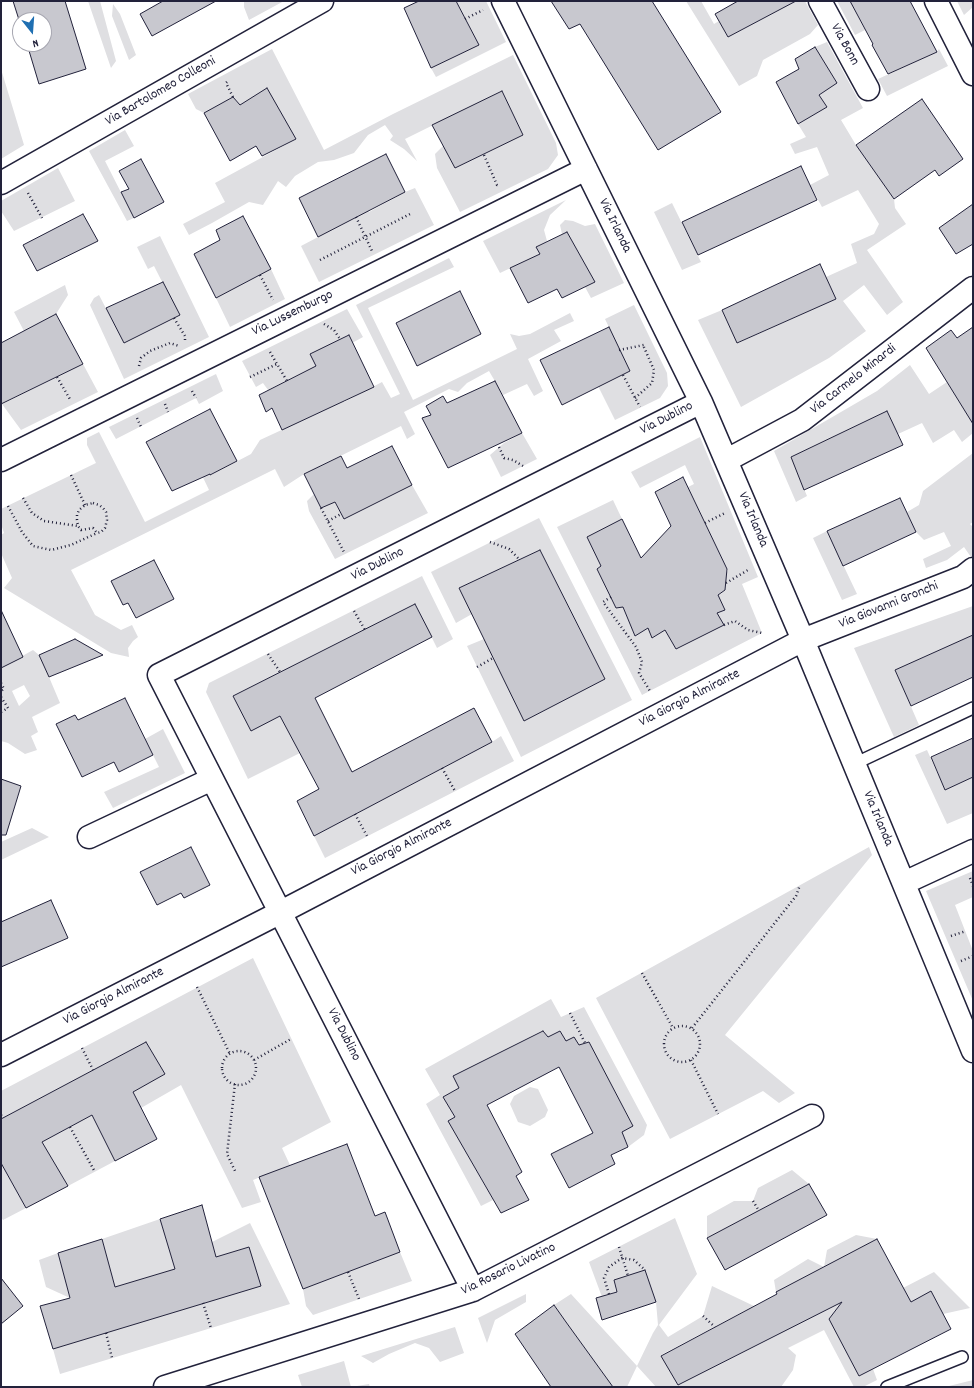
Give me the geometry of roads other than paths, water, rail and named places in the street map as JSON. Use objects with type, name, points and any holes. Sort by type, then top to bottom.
[{"type":"street","name":"Via Bartolomeo Colleoni","points":[[1,183],[322,1]]},
{"type":"street","name":"Via Bonn","points":[[820,1],[868,89]]},
{"type":"street","points":[[936,1],[973,74]]},
{"type":"street","name":"Via Irlanda","points":[[496,4],[586,169],[701,402],[803,640],[971,1042]]},
{"type":"street","name":"Via Lussemburgo","points":[[1,460],[586,169]]},
{"type":"street","name":"Via Carmelo Minardi","points":[[727,460],[802,420],[973,288]]},
{"type":"street","name":"Via Dublino","points":[[473,1290],[159,675],[701,402]]},
{"type":"street","name":"Via Giovanni Gronchi","points":[[803,640],[963,577],[973,569]]},
{"type":"street","name":"Via Giorgio Almirante","points":[[1,1055],[281,912],[803,640]]},
{"type":"street","points":[[90,837],[212,779]]},
{"type":"street","points":[[904,883],[973,851]]},
{"type":"street","name":"Via Rosario Livatino","points":[[165,1387],[473,1290],[812,1116]]},
{"type":"lane","points":[[854,764],[973,708]]},
{"type":"lane","points":[[887,1387],[962,1357]]}]
